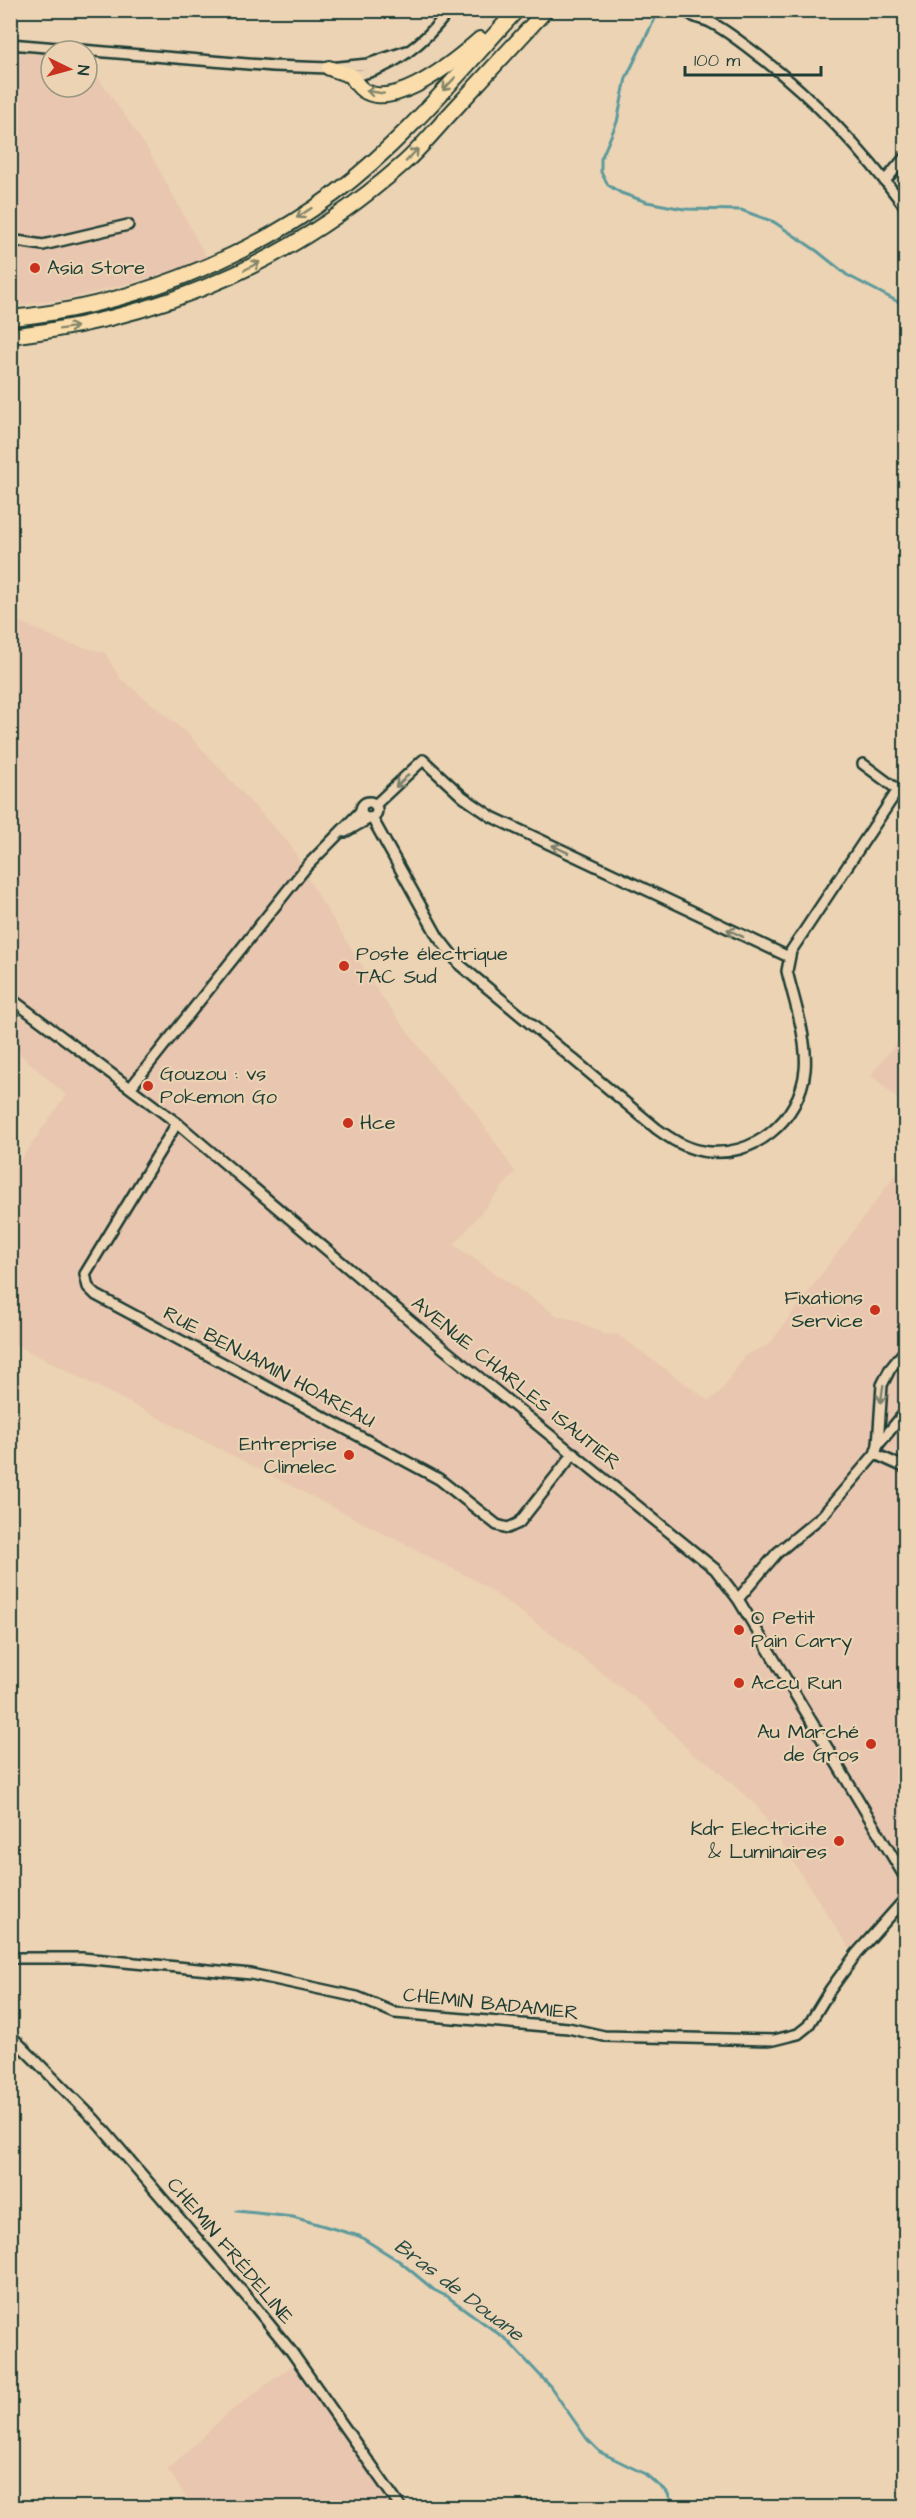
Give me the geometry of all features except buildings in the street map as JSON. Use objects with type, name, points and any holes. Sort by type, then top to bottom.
[{"type":"highway","points":[[329,68],[352,76],[356,84],[372,93],[392,94],[407,91],[468,50],[509,10]]},
{"type":"highway","points":[[10,318],[82,308],[159,284],[191,273],[268,236],[334,194],[399,138],[517,10]]},
{"type":"highway","points":[[10,336],[78,327],[186,296],[254,265],[321,227],[405,162],[546,10]]},
{"type":"highway","points":[[10,310],[76,301],[159,284]]},
{"type":"street","points":[[273,66],[352,76],[375,70],[407,51],[434,30],[449,10]]},
{"type":"street","points":[[687,10],[692,17],[711,23],[728,34],[803,92],[838,126],[906,208]]},
{"type":"street","points":[[10,44],[273,66],[329,68],[368,64],[407,51]]},
{"type":"street","points":[[885,181],[906,156]]},
{"type":"street","points":[[10,240],[17,243],[43,245],[128,225]]},
{"type":"street","points":[[375,805],[423,760],[463,797],[492,817],[789,957]]},
{"type":"street","points":[[361,811],[363,815],[371,818],[438,937],[460,965],[672,1140],[709,1151],[735,1150],[766,1137],[791,1111],[801,1093],[806,1055],[787,971],[789,957],[902,793],[863,764]]},
{"type":"street","points":[[131,1086],[307,866],[338,836],[366,803],[375,805]]},
{"type":"street","points":[[338,836],[371,818],[377,812],[375,805]]},
{"type":"street","name":"AVENUE CHARLES ISAUTIER","points":[[10,998],[131,1086],[177,1123],[438,1344],[715,1569],[738,1599],[906,1879]]},
{"type":"street","name":"RUE BENJAMIN HOAREAU","points":[[177,1123],[85,1274],[88,1287],[96,1295],[439,1479],[498,1525],[508,1528],[519,1523],[574,1453]]},
{"type":"street","points":[[877,1449],[882,1385],[890,1369],[906,1349]]},
{"type":"street","points":[[738,1599],[777,1553],[823,1515],[906,1411]]},
{"type":"street","points":[[877,1449],[906,1468]]},
{"type":"street","name":"CHEMIN BADAMIER","points":[[10,1958],[82,1958],[251,1974],[357,1997],[395,2013],[568,2028],[604,2036],[774,2040],[798,2034],[808,2026],[857,1953],[906,1898]]},
{"type":"street","name":"CHEMIN FRÉDELINE","points":[[10,2035],[95,2120],[252,2303],[291,2351],[401,2508]]},
{"type":"shaded area","points":[[11,53],[39,54],[39,99],[99,99],[99,79],[147,148],[209,262],[68,299],[11,306]]},
{"type":"shaded area","points":[[11,618],[64,642],[105,653],[120,678],[189,735],[292,847],[309,881],[379,993],[436,1070],[471,1107],[515,1172],[454,1245],[559,1317],[572,1319],[605,1335],[617,1334],[709,1401],[721,1391],[746,1355],[769,1345],[905,1162],[905,1890],[850,1949],[757,1806],[708,1762],[692,1754],[650,1709],[527,1616],[477,1581],[11,1342],[11,1174],[66,1095],[11,1046]]},
{"type":"shaded area","points":[[905,1033],[905,1105],[871,1075]]},
{"type":"shaded area","points":[[293,2365],[394,2507],[193,2507],[168,2470],[227,2414]]},
{"type":"waterway","points":[[659,10],[626,78],[617,122],[601,159],[601,172],[608,185],[621,193],[647,202],[684,209],[741,210],[774,222],[847,275],[906,306]]},
{"type":"waterway","name":"Bras de Douane","points":[[237,2211],[293,2217],[359,2236],[399,2261],[434,2290],[448,2297],[507,2340],[550,2386],[587,2439],[600,2452],[645,2474],[667,2492],[675,2508]]},
{"type":"place","name":"Asia Store","points":[[35,268]]},
{"type":"place","name":"Poste électrique TAC Sud","points":[[344,966]]},
{"type":"place","name":"Gouzou : vs Pokemon Go","points":[[148,1086]]},
{"type":"place","name":"Hce","points":[[348,1123]]},
{"type":"place","name":"Fixations Service","points":[[875,1310]]},
{"type":"place","name":"Entreprise Climelec","points":[[349,1455]]},
{"type":"place","name":"O Petit Pain Carry","points":[[739,1630]]},
{"type":"place","name":"Accu Run","points":[[739,1683]]},
{"type":"place","name":"Au Marché de Gros","points":[[871,1744]]},
{"type":"place","name":"Kdr Electricite & Luminaires","points":[[839,1841]]}]
